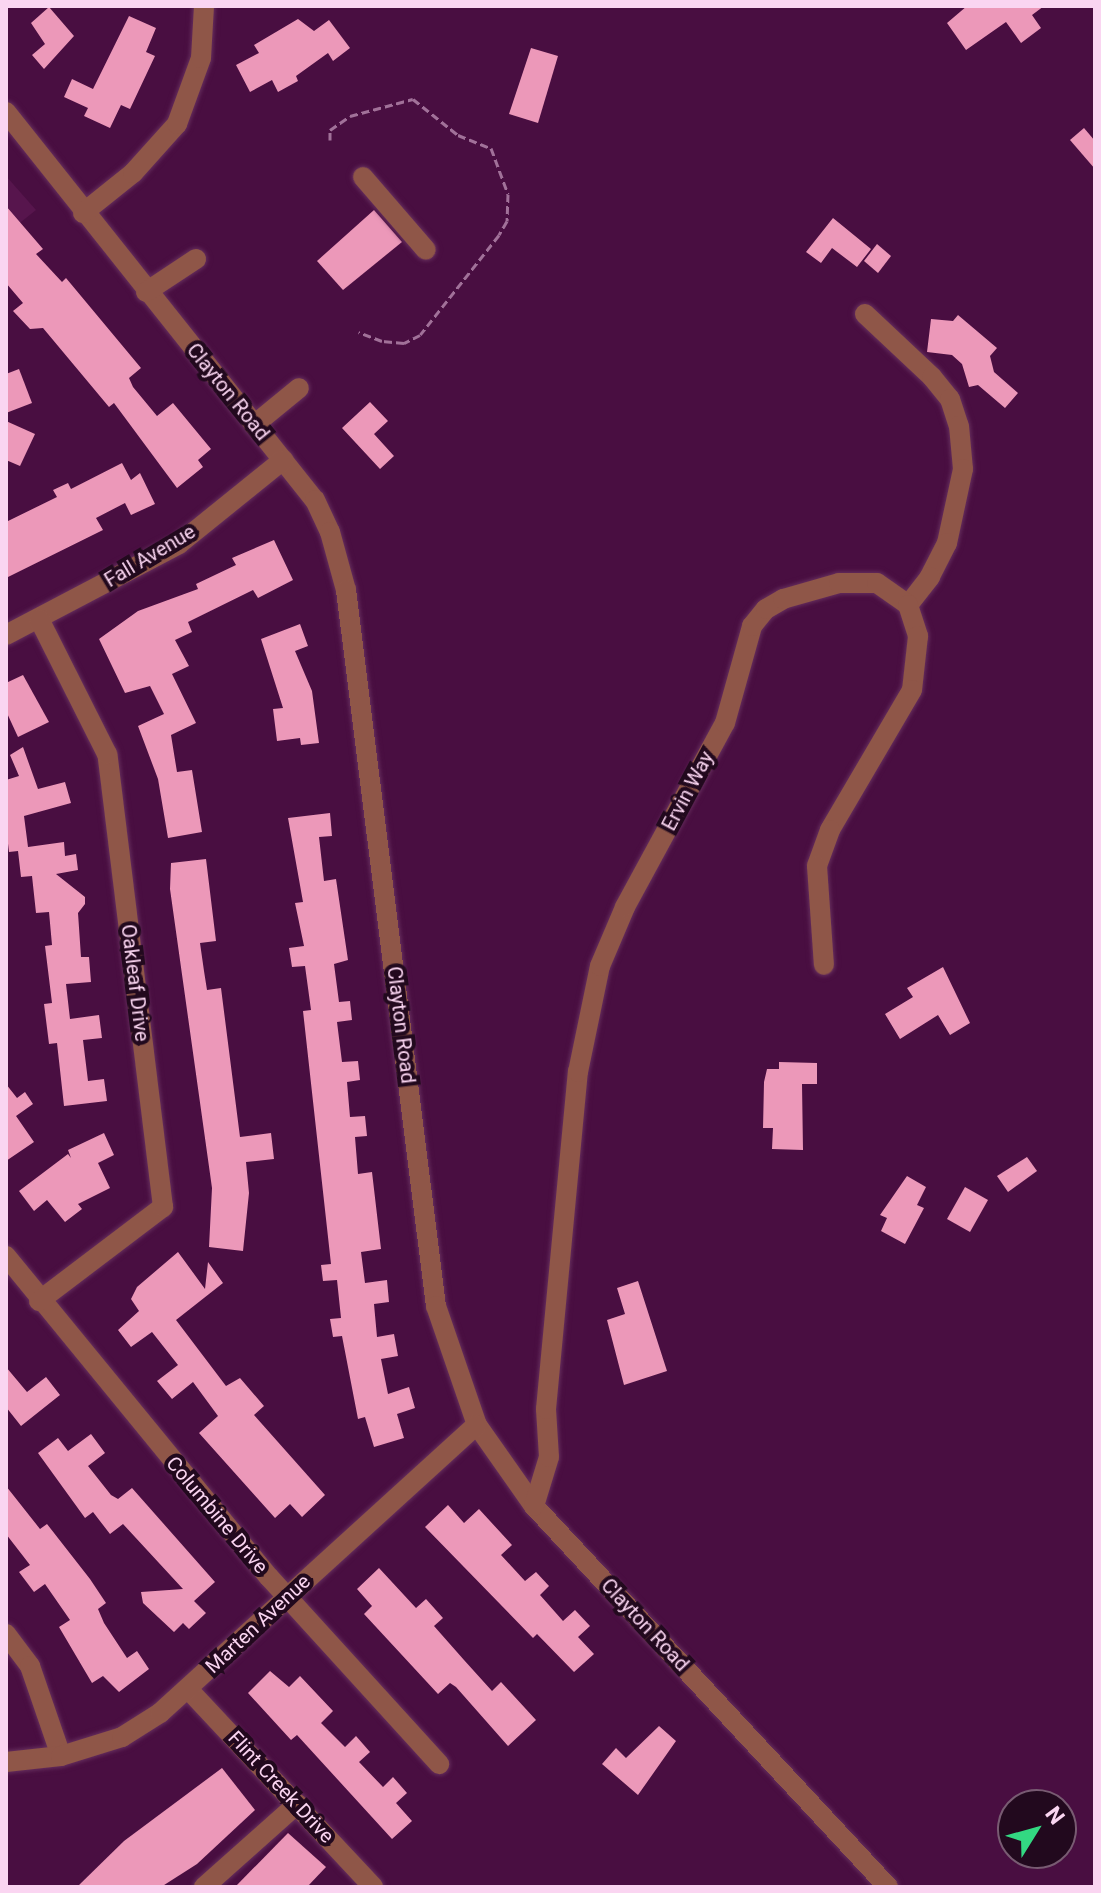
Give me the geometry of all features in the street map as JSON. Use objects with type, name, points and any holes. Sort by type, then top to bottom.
[{"type":"street","points":[[83,213],[133,173],[177,124],[201,58],[204,6]]},
{"type":"street","name":"Clayton Road","points":[[10,125],[315,500],[346,590],[436,1306],[477,1425],[534,1506],[888,1887]]},
{"type":"street","points":[[363,177],[426,250]]},
{"type":"street","points":[[146,292],[196,259]]},
{"type":"street","points":[[824,965],[817,866],[830,830],[912,690],[918,636],[908,605],[930,577],[953,521],[963,469],[959,426],[950,399],[932,377],[865,314]]},
{"type":"street","points":[[254,425],[299,388]]},
{"type":"street","name":"Fall Avenue","points":[[6,635],[179,544],[283,460]]},
{"type":"street","name":"Ervin Way","points":[[534,1506],[549,1457],[546,1409],[578,1072],[600,966],[625,907],[725,723],[752,626],[766,609],[839,583],[877,583],[908,605]]},
{"type":"street","name":"Oakleaf Drive","points":[[39,619],[107,754],[163,1207],[39,1301]]},
{"type":"street","name":"Columbine Drive","points":[[6,1256],[39,1301],[288,1596],[439,1764]]},
{"type":"street","name":"Marten Avenue","points":[[6,1762],[61,1756],[122,1737],[188,1689],[477,1425]]},
{"type":"street","points":[[6,1634],[30,1666],[61,1756]]},
{"type":"street","name":"Flint Creek Drive","points":[[188,1689],[373,1887]]},
{"type":"street","points":[[204,1887],[297,1804]]},
{"type":"path","points":[[330,140],[330,130],[350,116],[413,99],[458,135],[491,148],[508,194],[507,221],[499,235],[420,335],[404,343],[382,341],[359,332]]},
{"type":"shaded area","points":[[6,176],[36,210],[6,234]]},
{"type":"building","points":[[967,6],[1044,6],[1032,15],[1041,28],[1021,43],[1006,22],[966,50],[947,23]]},
{"type":"building","points":[[49,7],[74,36],[44,69],[32,55],[45,44],[31,23]]},
{"type":"building","points":[[129,16],[156,28],[146,52],[155,56],[130,109],[121,105],[110,128],[84,116],[88,108],[64,97],[72,79],[93,89]]},
{"type":"building","points":[[298,19],[314,31],[329,20],[350,48],[333,61],[328,53],[296,76],[298,81],[278,92],[272,80],[250,92],[236,65],[259,53],[254,45]]},
{"type":"building","points":[[531,48],[558,56],[538,123],[509,114]]},
{"type":"building","points":[[1084,128],[1095,141],[1095,169],[1070,140]]},
{"type":"building","points":[[6,206],[43,249],[36,254],[62,282],[66,278],[141,368],[129,378],[157,416],[173,403],[211,449],[198,460],[203,467],[177,488],[114,403],[109,407],[43,328],[30,329],[13,311],[23,303],[6,283]]},
{"type":"building","points":[[374,210],[402,242],[343,290],[317,261]]},
{"type":"building","points":[[833,218],[871,249],[857,267],[832,248],[821,263],[806,252]]},
{"type":"building","points":[[877,244],[891,256],[878,273],[864,261]]},
{"type":"building","points":[[958,315],[997,348],[990,356],[994,372],[1018,393],[1005,408],[978,385],[969,387],[962,364],[952,355],[927,352],[931,319],[953,321]]},
{"type":"building","points":[[19,369],[32,403],[6,413],[6,374]]},
{"type":"building","points":[[370,402],[388,421],[374,434],[394,456],[380,469],[342,428]]},
{"type":"building","points":[[6,421],[35,434],[20,466],[6,460]]},
{"type":"building","points":[[122,463],[131,480],[140,473],[155,504],[131,515],[125,503],[96,518],[103,530],[6,578],[6,522],[57,497],[53,490],[68,483],[71,489]]},
{"type":"building","points":[[274,540],[293,580],[258,598],[253,590],[188,622],[192,632],[175,640],[189,666],[172,674],[196,723],[171,735],[177,772],[192,770],[202,832],[168,838],[158,779],[138,726],[164,714],[150,686],[125,693],[99,639],[138,611],[198,589],[196,584],[236,565],[232,558]]},
{"type":"building","points":[[300,624],[308,646],[295,651],[312,691],[319,743],[301,745],[300,738],[277,741],[273,709],[283,708],[261,639]]},
{"type":"building","points":[[23,675],[49,722],[18,737],[6,711],[6,683]]},
{"type":"building","points":[[23,747],[38,789],[65,782],[71,803],[24,816],[28,847],[64,842],[65,856],[76,854],[78,870],[56,874],[85,897],[85,904],[78,913],[81,957],[89,957],[91,982],[66,984],[70,1019],[99,1015],[102,1038],[83,1040],[88,1081],[104,1079],[107,1101],[64,1106],[57,1043],[49,1044],[44,1004],[52,1003],[45,946],[52,945],[49,912],[36,913],[32,876],[21,877],[18,851],[9,852],[6,827],[6,780],[19,776],[10,755]]},
{"type":"building","points":[[330,813],[332,836],[319,837],[324,881],[336,879],[348,960],[334,964],[339,1002],[350,1001],[352,1020],[337,1022],[342,1062],[358,1061],[360,1080],[347,1082],[350,1117],[365,1116],[367,1136],[355,1137],[358,1174],[372,1172],[381,1249],[361,1252],[365,1283],[387,1280],[389,1302],[374,1304],[377,1337],[394,1334],[398,1356],[381,1359],[388,1394],[409,1387],[415,1408],[397,1414],[404,1438],[374,1447],[365,1417],[358,1419],[342,1336],[333,1337],[330,1319],[341,1318],[337,1280],[323,1281],[321,1265],[331,1264],[303,1011],[311,1010],[305,966],[292,967],[289,948],[304,946],[295,903],[303,902],[288,818]]},
{"type":"building","points":[[206,859],[216,941],[200,943],[207,990],[221,988],[240,1137],[271,1133],[274,1159],[246,1162],[249,1193],[243,1251],[209,1247],[212,1188],[170,889],[171,863]]},
{"type":"building","points":[[943,967],[970,1023],[950,1035],[938,1015],[900,1039],[885,1014],[913,997],[907,988]]},
{"type":"building","points":[[779,1062],[817,1063],[817,1084],[802,1084],[803,1150],[772,1149],[773,1128],[763,1128],[767,1069],[779,1069]]},
{"type":"building","points":[[6,1084],[17,1098],[25,1092],[33,1104],[16,1116],[34,1142],[6,1161]]},
{"type":"building","points":[[104,1133],[114,1155],[98,1163],[110,1188],[78,1204],[82,1209],[65,1222],[47,1200],[34,1211],[19,1191],[68,1154],[71,1158],[68,1150]]},
{"type":"building","points":[[1027,1157],[1037,1171],[1008,1192],[997,1176]]},
{"type":"building","points":[[907,1176],[926,1187],[917,1205],[924,1208],[905,1244],[881,1231],[887,1218],[880,1215]]},
{"type":"building","points":[[965,1187],[988,1200],[970,1232],[947,1219]]},
{"type":"building","points":[[178,1252],[205,1289],[208,1262],[223,1283],[176,1320],[226,1386],[240,1378],[264,1406],[254,1415],[325,1495],[302,1517],[290,1504],[275,1518],[199,1433],[218,1416],[193,1382],[172,1399],[157,1381],[178,1365],[152,1332],[131,1347],[118,1330],[139,1311],[131,1299],[137,1287]]},
{"type":"building","points":[[638,1281],[667,1371],[624,1385],[607,1320],[625,1314],[617,1288]]},
{"type":"building","points":[[6,1367],[27,1392],[46,1377],[60,1395],[21,1426],[6,1407]]},
{"type":"building","points":[[91,1434],[105,1453],[88,1466],[111,1495],[118,1499],[132,1488],[215,1582],[194,1601],[206,1613],[189,1629],[183,1623],[174,1632],[143,1603],[141,1592],[183,1589],[123,1524],[110,1534],[93,1512],[85,1518],[38,1453],[58,1438],[68,1451]]},
{"type":"building","points":[[6,1486],[40,1529],[47,1524],[90,1579],[106,1603],[98,1609],[104,1623],[127,1658],[137,1651],[149,1669],[119,1692],[103,1676],[92,1683],[59,1627],[70,1620],[45,1584],[34,1592],[19,1572],[30,1565],[6,1534]]},
{"type":"building","points":[[448,1505],[464,1523],[479,1509],[512,1545],[501,1555],[525,1581],[536,1572],[549,1586],[540,1595],[563,1621],[575,1610],[590,1626],[578,1637],[594,1654],[574,1672],[537,1634],[533,1638],[425,1527]]},
{"type":"building","points":[[379,1568],[416,1608],[426,1599],[443,1618],[434,1626],[492,1691],[501,1682],[536,1720],[508,1746],[456,1687],[450,1683],[438,1694],[364,1614],[372,1606],[357,1589]]},
{"type":"building","points":[[270,1671],[289,1687],[300,1676],[333,1711],[321,1723],[345,1747],[356,1736],[370,1752],[359,1762],[383,1787],[393,1777],[407,1793],[396,1803],[412,1821],[392,1839],[297,1735],[291,1740],[248,1693]]},
{"type":"building","points":[[659,1726],[676,1741],[638,1795],[602,1764],[616,1748],[626,1758]]},
{"type":"building","points":[[222,1768],[255,1810],[197,1864],[161,1887],[77,1887],[124,1841]]},
{"type":"building","points":[[288,1833],[326,1867],[307,1887],[235,1887]]}]
